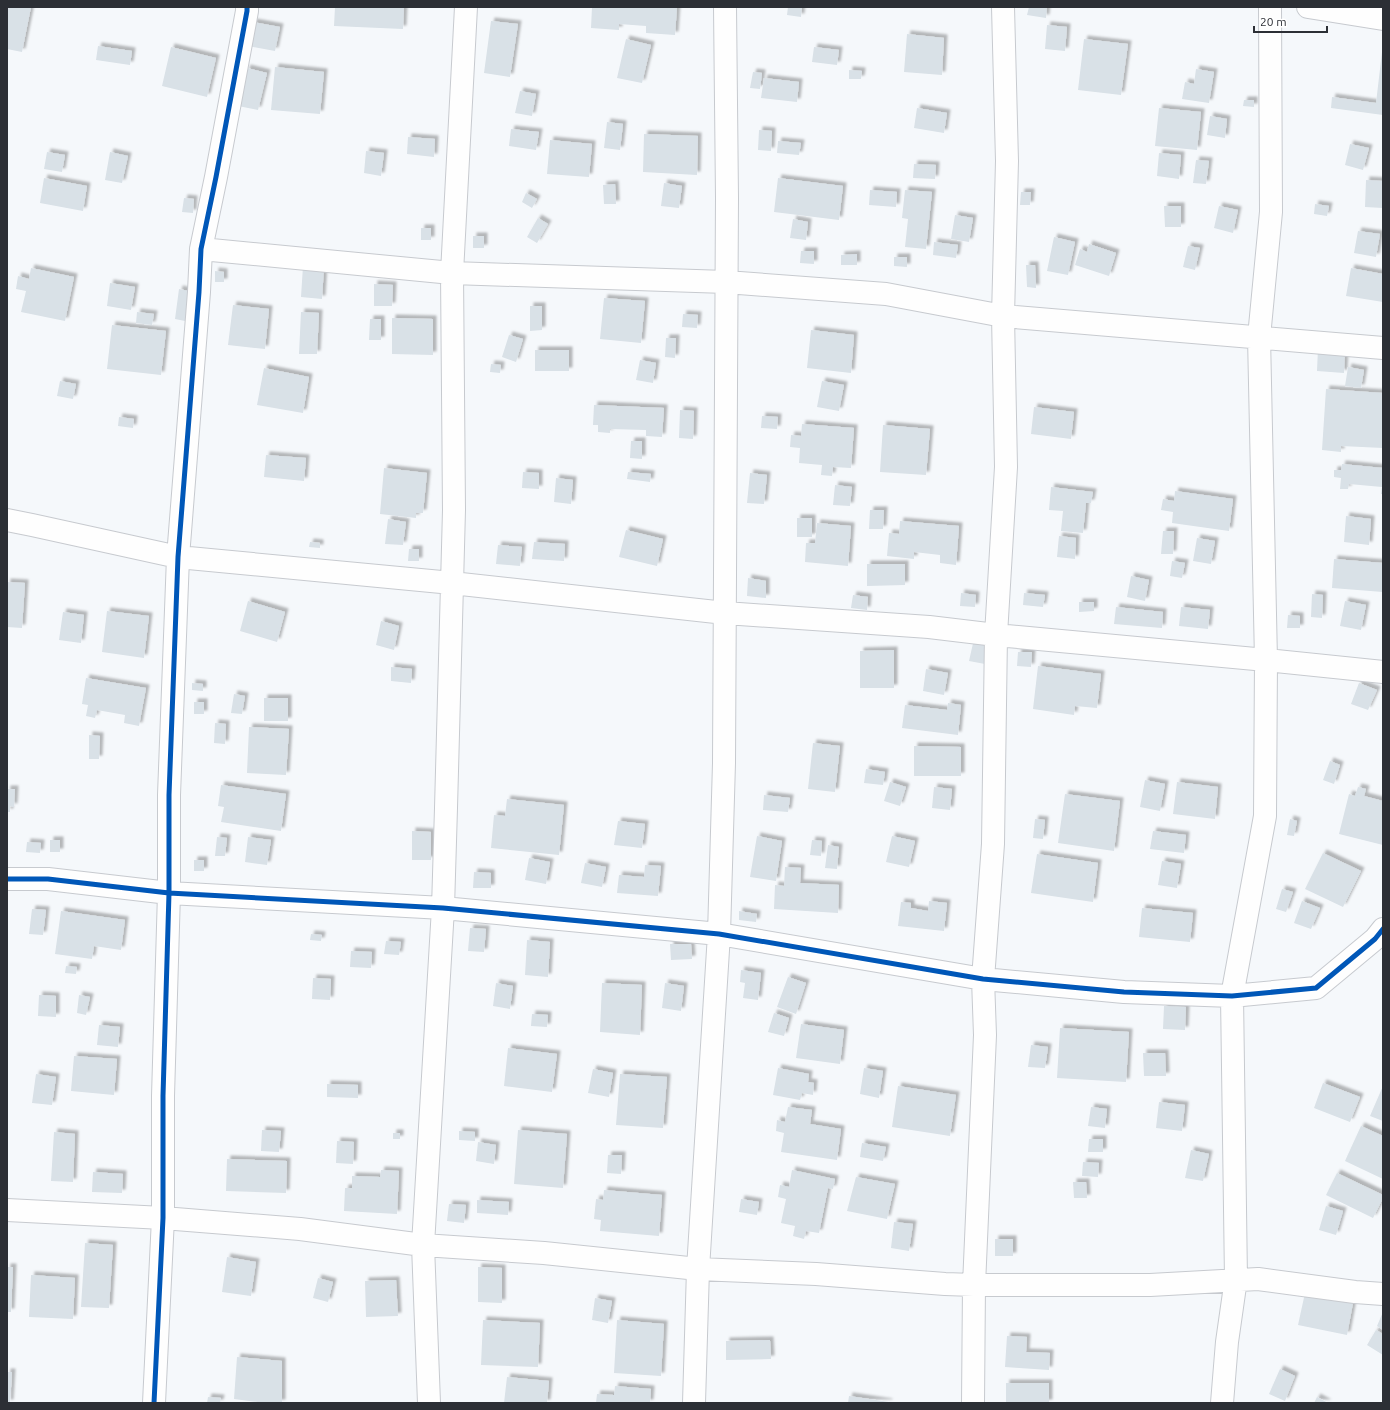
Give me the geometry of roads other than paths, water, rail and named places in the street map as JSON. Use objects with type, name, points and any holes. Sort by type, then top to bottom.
[{"type":"street","points":[[154,1403],[163,1218],[163,1096],[169,893],[169,795],[178,557],[200,292],[201,249],[221,154],[247,7]]},
{"type":"street","points":[[429,1403],[423,1245],[443,908],[454,510],[452,273],[466,7]]},
{"type":"street","points":[[694,1403],[698,1269],[719,934],[724,763],[727,198],[725,7]]},
{"type":"street","points":[[973,1403],[974,1285],[985,1035],[983,979],[993,844],[996,635],[1006,467],[1003,316],[1007,161],[1003,7]]},
{"type":"street","points":[[1222,1403],[1236,1279],[1232,996],[1265,816],[1266,660],[1259,337],[1271,212],[1270,7]]},
{"type":"street","points":[[1308,7],[1383,19]]},
{"type":"street","points":[[201,249],[452,273],[726,282],[886,294],[1003,316],[1383,348]]},
{"type":"street","points":[[7,520],[178,557],[452,583],[725,613],[929,627],[996,635],[1383,672]]},
{"type":"street","points":[[7,879],[48,879],[169,893],[443,908],[719,934],[983,979],[1124,992],[1232,996],[1316,988],[1375,939],[1383,929]]},
{"type":"street","points":[[7,1210],[163,1218],[300,1229],[423,1245],[544,1253],[698,1269],[816,1274],[974,1285],[1150,1285],[1236,1279],[1258,1279],[1355,1292],[1383,1294]]}]
